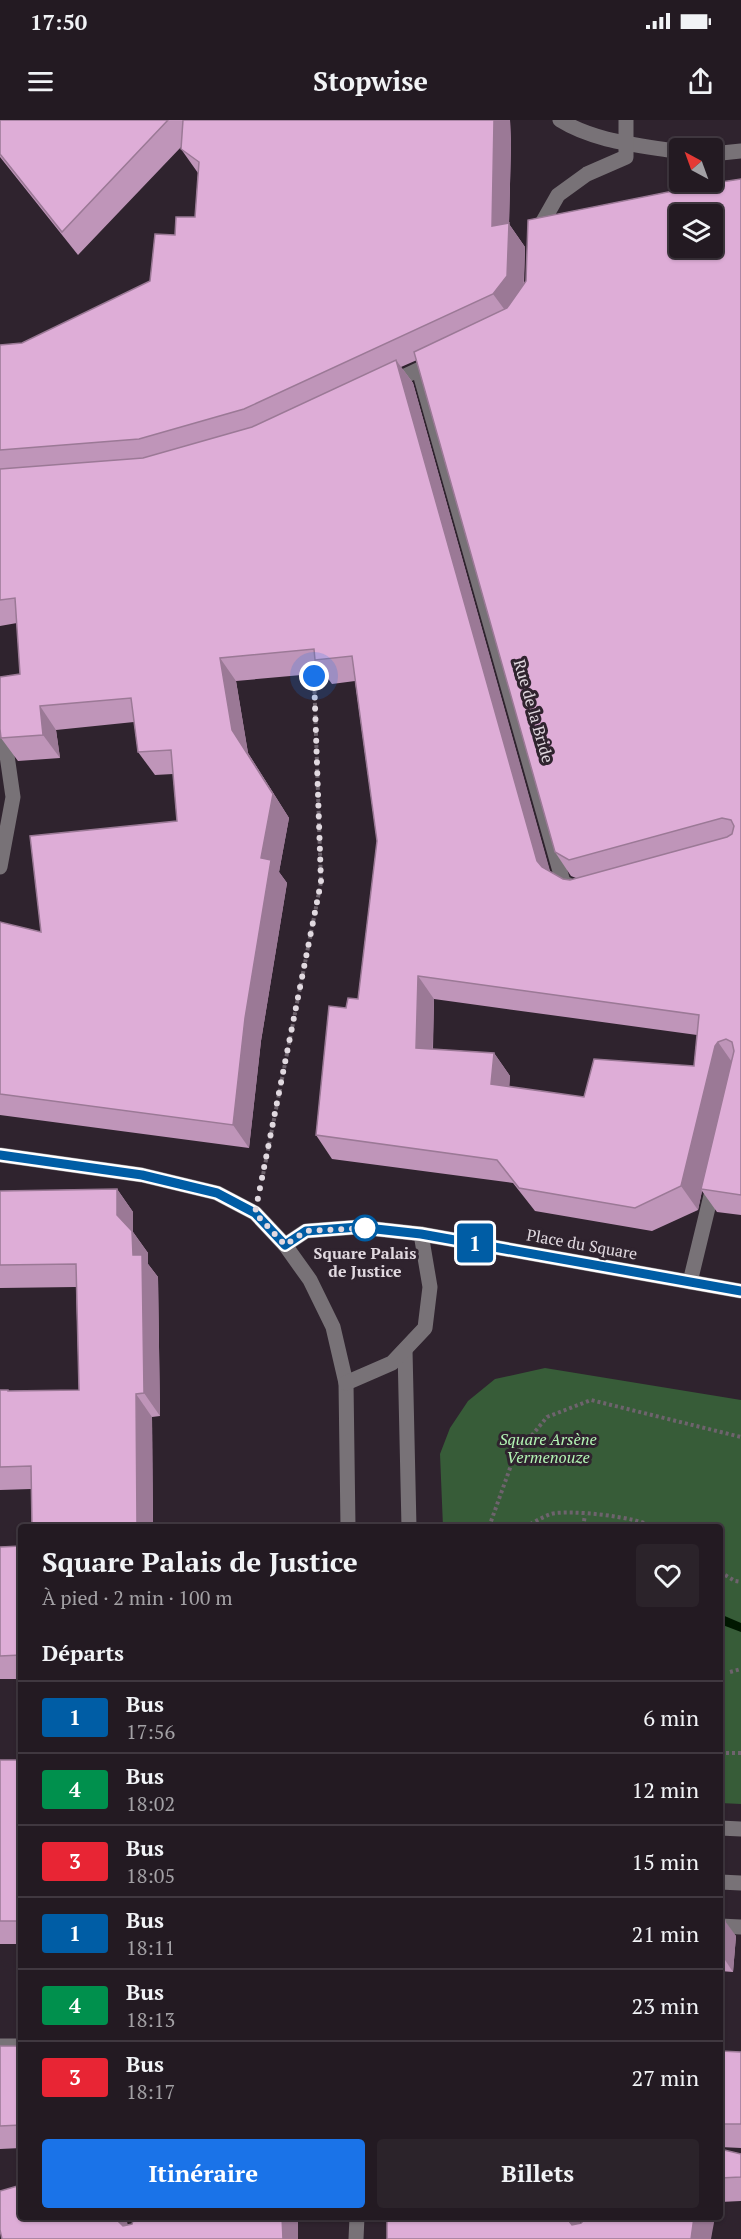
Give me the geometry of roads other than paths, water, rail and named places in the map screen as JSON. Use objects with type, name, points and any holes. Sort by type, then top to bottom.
[{"type":"street","points":[[560,120],[577,131],[669,150]]},
{"type":"street","points":[[535,241],[558,195],[587,174],[626,157],[626,120]]},
{"type":"street","points":[[723,153],[741,152]]},
{"type":"street","points":[[378,388],[451,355]]},
{"type":"street","name":"Rue de la Bride","points":[[419,369],[563,882],[584,894],[595,891]]},
{"type":"street","points":[[0,708],[13,797],[0,867]]},
{"type":"street","points":[[0,1155],[142,1175],[217,1193],[255,1213],[285,1245],[310,1280],[333,1327],[346,1383],[348,1524]]},
{"type":"street","points":[[690,1282],[717,1172]]},
{"type":"street","name":"Place du Square","points":[[285,1245],[306,1231],[358,1227],[421,1234],[741,1291]]},
{"type":"street","points":[[346,1383],[392,1364],[425,1328],[430,1287],[421,1234]]},
{"type":"street","points":[[405,1350],[409,1524]]},
{"type":"street","points":[[723,1828],[741,1829]]},
{"type":"street","points":[[723,1882],[741,1883]]},
{"type":"street","points":[[723,1926],[741,1927]]},
{"type":"street","points":[[0,2046],[18,2046]]},
{"type":"street","points":[[356,2239],[357,2220]]},
{"type":"place","name":"Square Palais de Justice","points":[[365,1228]]},
{"type":"park label","name":"Square Arsène Vermenouze","points":[[548,1448]]}]
